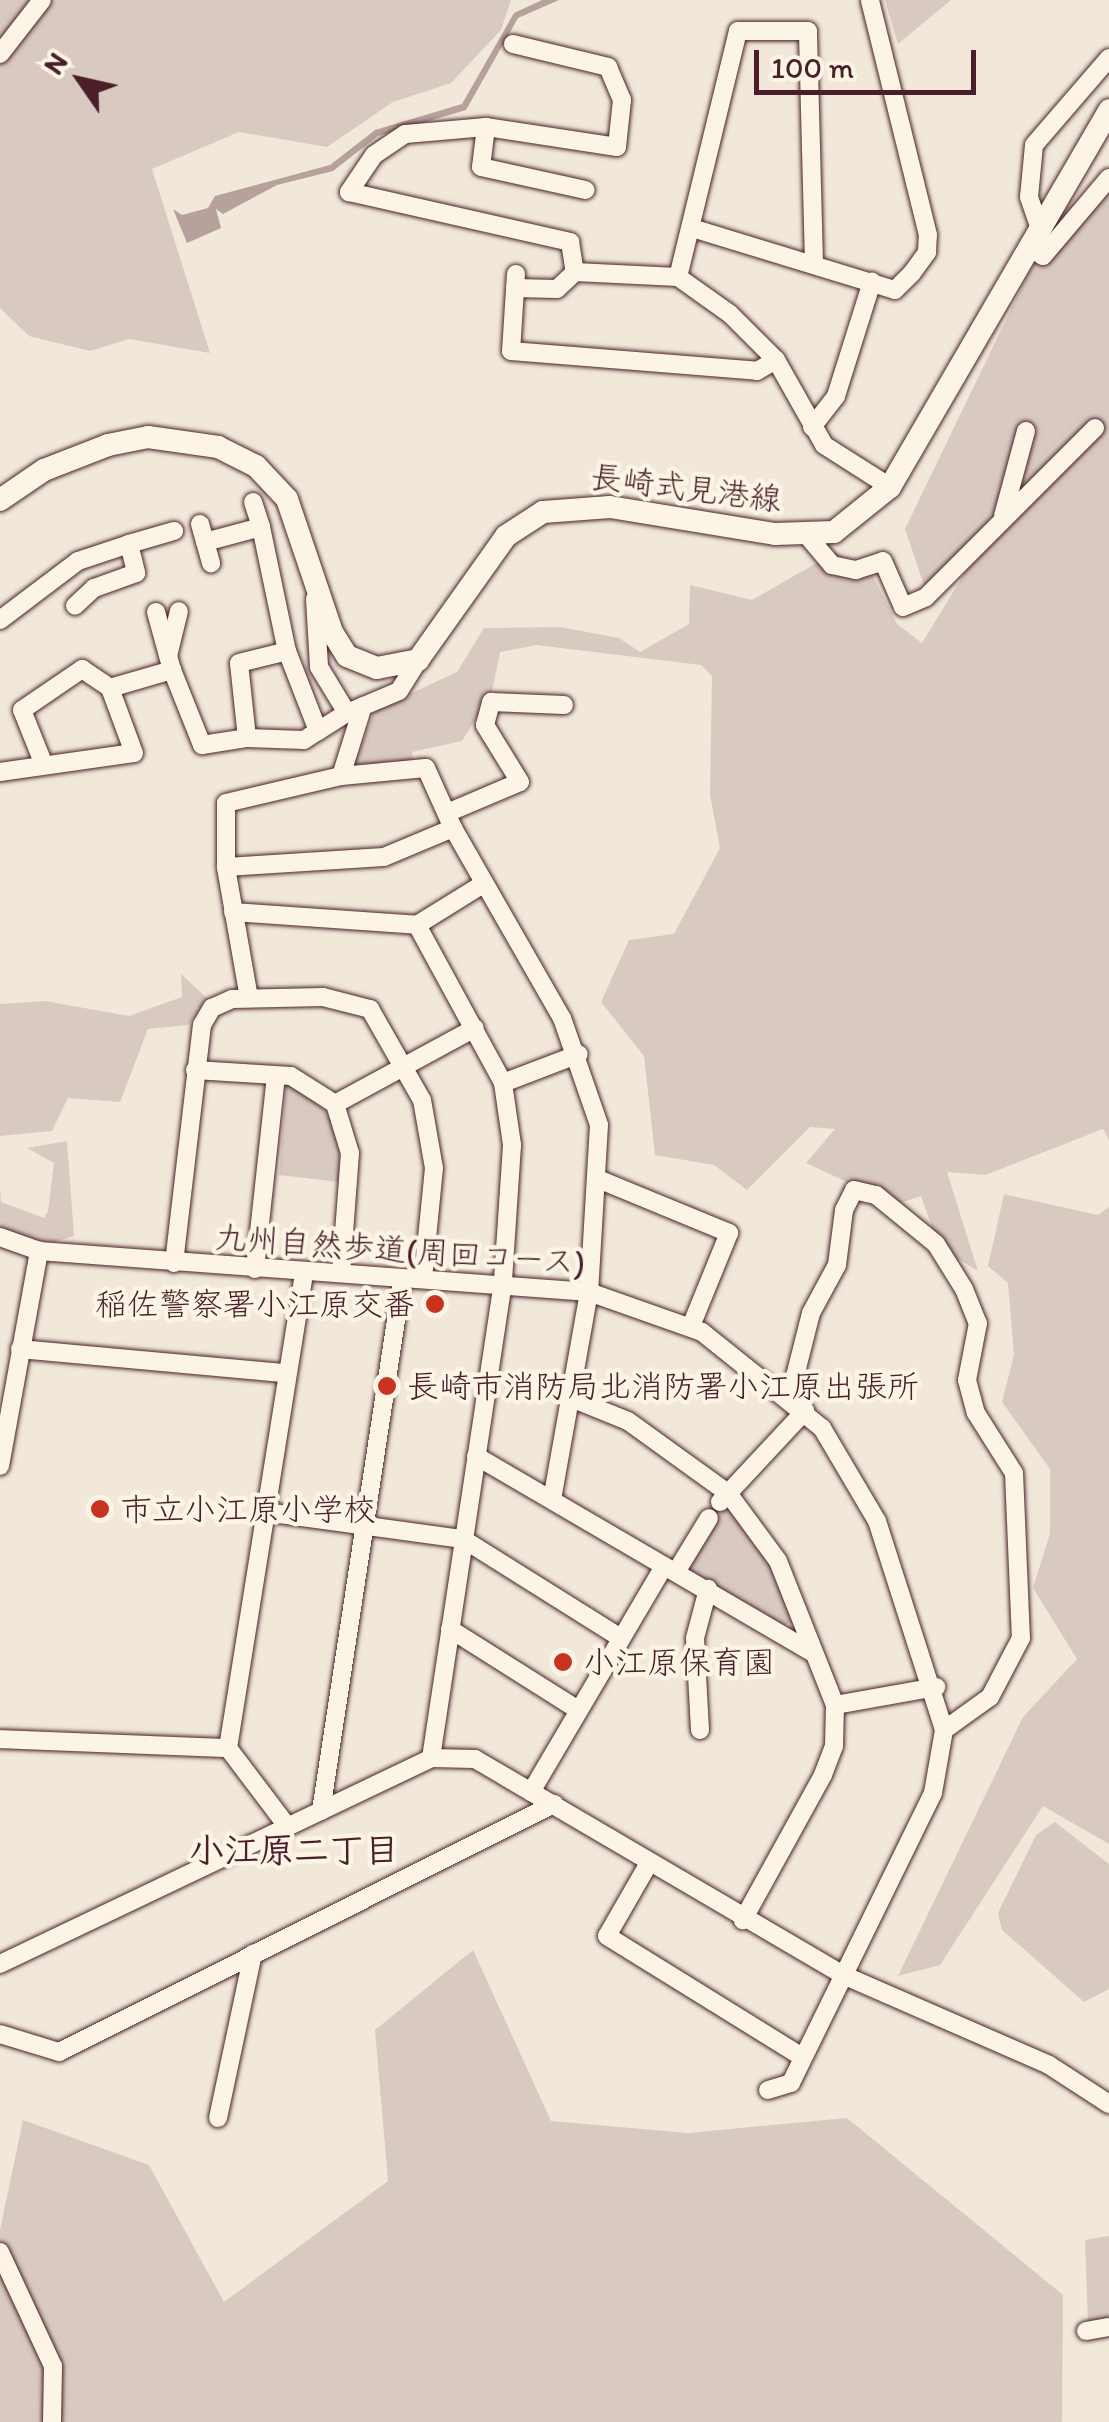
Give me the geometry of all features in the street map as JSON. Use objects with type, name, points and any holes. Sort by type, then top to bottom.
[{"type":"main road","name":"長崎式見港線","points":[[418,660],[506,536],[543,512],[610,507],[806,533],[834,532],[890,487],[1109,110]]},
{"type":"main road","points":[[0,498],[44,470],[108,445],[148,437],[218,446],[256,466],[287,499],[314,582],[347,656],[377,668],[418,660]]},
{"type":"street","points":[[0,54],[42,0]]},
{"type":"street","points":[[692,228],[895,290],[927,252],[928,235],[870,0]]},
{"type":"street","points":[[678,277],[738,31],[808,31],[814,263]]},
{"type":"street","points":[[513,44],[608,67],[622,100],[617,148],[486,127],[405,134],[374,155],[349,192],[570,242],[575,272]]},
{"type":"street","points":[[1109,58],[1034,145],[1030,197],[1034,237],[1043,256],[1109,178]]},
{"type":"street","points":[[486,127],[481,167],[586,190]]},
{"type":"street","points":[[776,360],[757,371],[512,351],[516,281],[557,289],[575,272],[678,277],[730,314],[776,360],[824,445],[890,487]]},
{"type":"street","points":[[812,427],[836,396],[872,282]]},
{"type":"street","points":[[806,533],[832,565],[856,570],[883,561],[903,607],[926,596],[1095,428]]},
{"type":"street","points":[[1003,516],[1026,431]]},
{"type":"street","points":[[252,502],[262,526],[287,652],[318,731]]},
{"type":"street","points":[[211,563],[203,533],[262,526]]},
{"type":"street","points":[[0,620],[66,568],[174,530]]},
{"type":"street","points":[[75,606],[94,588],[136,573],[129,544]]},
{"type":"street","points":[[314,582],[319,667],[355,709]]},
{"type":"street","points":[[170,663],[179,611]]},
{"type":"street","points":[[156,612],[170,663],[202,745],[247,738],[304,740],[355,709],[399,692],[418,660]]},
{"type":"street","points":[[247,738],[239,663],[287,652]]},
{"type":"street","points":[[110,688],[170,663]]},
{"type":"street","points":[[0,772],[134,753],[110,688],[82,669],[22,710],[44,765]]},
{"type":"street","points":[[226,867],[384,857],[520,782],[485,725],[491,702],[564,706]]},
{"type":"street","points":[[341,776],[355,709]]},
{"type":"street","points":[[249,998],[226,867],[226,802],[341,776],[426,768],[450,821],[579,1054],[599,1125],[589,1292],[552,1499]]},
{"type":"street","points":[[233,912],[417,925],[484,884]]},
{"type":"street","points":[[417,925],[503,1083],[512,1145],[503,1282],[431,1758]]},
{"type":"street","points":[[174,1263],[196,1070],[194,1043],[212,1008],[249,998],[323,997],[370,1009],[406,1066],[434,1168],[423,1278]]},
{"type":"street","points":[[335,1104],[475,1028]]},
{"type":"street","points":[[503,1083],[579,1054]]},
{"type":"street","points":[[196,1070],[276,1076],[310,1083],[335,1104],[350,1153],[341,1272]]},
{"type":"street","points":[[254,1269],[276,1076]]},
{"type":"street","points":[[598,1179],[729,1233],[691,1326]]},
{"type":"street","points":[[790,1396],[811,1313],[837,1265],[844,1210],[854,1190],[876,1195],[936,1244],[964,1288],[978,1323],[967,1380],[976,1413],[1014,1473],[1021,1638],[990,1697],[944,1730]]},
{"type":"street","name":"九州自然歩道(周回コース)","points":[[0,1237],[39,1251],[254,1269],[341,1272],[402,1281],[423,1278],[503,1282],[589,1292],[691,1326],[790,1396],[804,1411],[862,1488],[936,1686],[944,1730],[933,1793],[841,1974],[791,2083],[768,2090]]},
{"type":"street","points":[[0,1466],[39,1251]]},
{"type":"street","points":[[287,1826],[228,1748],[284,1373],[304,1272]]},
{"type":"street","points":[[320,1812],[402,1281]]},
{"type":"street","points":[[20,1348],[284,1373]]},
{"type":"street","points":[[571,1398],[628,1420],[778,1561],[835,1705],[834,1746],[823,1775],[743,1920]]},
{"type":"street","points":[[531,1792],[621,1638],[670,1569],[719,1504],[804,1411]]},
{"type":"street","points":[[476,1456],[811,1652]]},
{"type":"street","points":[[265,1512],[463,1539],[621,1638]]},
{"type":"street","points":[[700,1730],[696,1638],[708,1589]]},
{"type":"street","points":[[450,1629],[578,1710]]},
{"type":"street","points":[[835,1705],[936,1686]]},
{"type":"street","points":[[0,1739],[228,1748]]},
{"type":"street","points":[[0,1964],[431,1758],[492,1764],[531,1792],[743,1920],[841,1974],[1049,2065],[1109,2104]]},
{"type":"street","points":[[0,2034],[59,2052],[554,1804]]},
{"type":"street","points":[[649,1862],[607,1936],[802,2057]]},
{"type":"street","points":[[218,2118],[253,1954]]},
{"type":"street","points":[[0,2252],[53,2366],[52,2422]]},
{"type":"street","points":[[1086,2331],[1109,2326]]},
{"type":"shaded area","points":[[0,0],[511,0],[501,30],[451,83],[393,102],[327,147],[239,132],[152,169],[210,353],[129,339],[90,351],[29,336],[0,308]]},
{"type":"shaded area","points":[[542,0],[559,0],[518,18],[466,110],[378,136],[333,171],[277,185],[223,214],[216,209],[221,228],[187,243],[173,209],[182,215],[208,208],[215,196],[330,165],[375,130],[462,104],[514,13]]},
{"type":"shaded area","points":[[885,0],[951,0],[898,44]]},
{"type":"shaded area","points":[[1109,170],[1109,1140],[1103,1129],[985,1175],[947,1172],[978,1271],[939,1247],[921,1196],[884,1208],[875,1195],[806,1163],[835,1129],[810,1127],[747,1190],[714,1165],[655,1155],[644,1056],[601,1002],[629,940],[674,934],[720,848],[710,795],[712,676],[701,665],[536,645],[500,652],[492,692],[462,741],[412,752],[414,778],[354,764],[375,710],[457,672],[484,628],[560,627],[619,638],[640,652],[689,624],[690,585],[752,600],[836,552],[873,576],[897,624],[922,643],[974,558],[924,585],[905,529],[1030,270]]},
{"type":"shaded area","points":[[181,974],[208,999],[188,1025],[148,1029],[120,1102],[68,1098],[52,1131],[0,1136],[0,1004],[45,1001],[129,1016],[182,997]]},
{"type":"shaded area","points":[[286,1085],[316,1098],[339,1132],[339,1182],[279,1175]]},
{"type":"shaded area","points":[[67,1141],[74,1236],[44,1245],[0,1233],[0,1187],[1,1202],[44,1218],[48,1211],[54,1163],[27,1148]]},
{"type":"shaded area","points":[[1004,1194],[1098,1215],[1109,1207],[1109,1844],[1043,1806],[940,1965],[898,1976],[1023,1717],[1077,1659],[1033,1588],[1050,1534],[1050,1469],[1002,1402],[1014,1355],[1008,1283],[988,1266]]},
{"type":"shaded area","points":[[727,1503],[771,1563],[793,1622],[781,1626],[686,1568]]},
{"type":"shaded area","points":[[1055,1822],[1109,1864],[1109,1989],[1084,2002],[1002,1930],[998,1913],[1036,1835]]},
{"type":"shaded area","points":[[473,1950],[551,2121],[688,2133],[847,2118],[1063,2295],[1062,2422],[0,2422],[0,2230],[23,2120],[149,2165],[224,2302],[388,2181],[375,2030]]},
{"type":"shaded area","points":[[1109,2236],[1109,2318],[1088,2322],[1085,2240]]},
{"type":"place","name":"稲佐警察署小江原交番","points":[[435,1304]]},
{"type":"place","name":"長崎市消防局北消防署小江原出張所","points":[[387,1386]]},
{"type":"place","name":"市立小江原小学校","points":[[100,1509]]},
{"type":"place","name":"小江原保育園","points":[[563,1662]]},
{"type":"district","name":"小江原二丁目","points":[[294,1850]]}]
